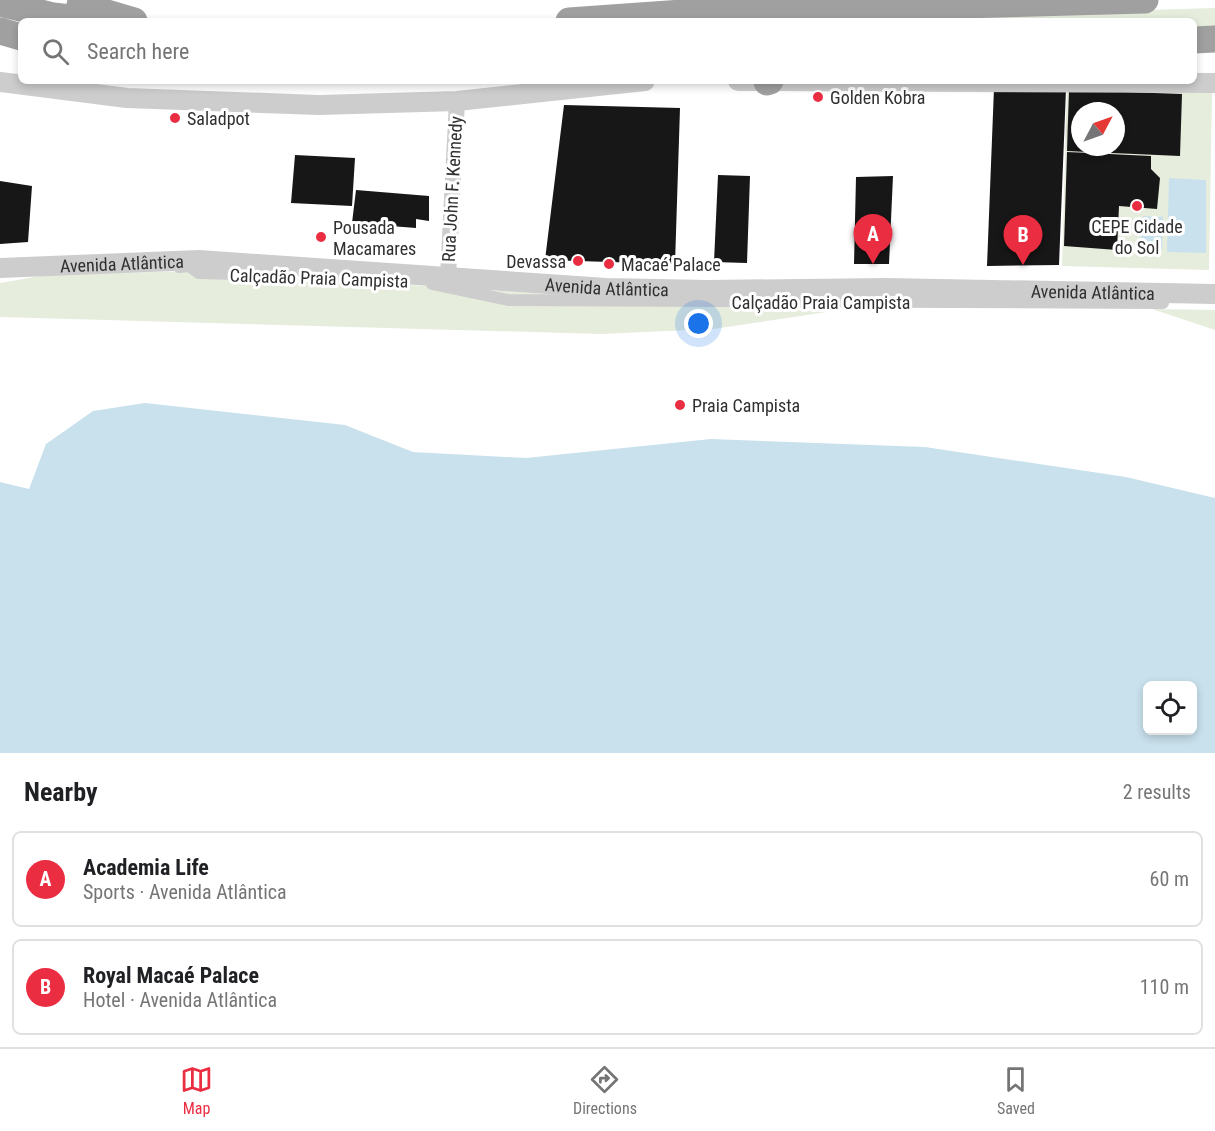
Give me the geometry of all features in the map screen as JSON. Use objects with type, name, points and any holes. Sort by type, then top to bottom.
[{"type":"highway","points":[[66,0],[124,18]]},
{"type":"highway","points":[[615,18],[708,12],[1145,0]]},
{"type":"highway","points":[[0,3],[70,18]]},
{"type":"highway","points":[[0,31],[18,36]]},
{"type":"highway","points":[[1197,40],[1215,39]]},
{"type":"street","points":[[1197,83],[1215,83]]},
{"type":"street","points":[[1,84],[74,94],[147,99],[319,105],[457,101],[617,84]]},
{"type":"street","name":"Rua John F. Kennedy","points":[[448,277],[457,101]]},
{"type":"street","name":"Avenida Atlântica","points":[[0,268],[199,260],[629,289],[886,288],[1215,294]]},
{"type":"street","name":"Calçadão Praia Campista","points":[[0,276],[24,271],[189,266],[200,273],[375,277],[428,283],[508,300],[1215,303]]},
{"type":"green space","points":[[1215,8],[1215,33],[1197,34],[1197,18],[885,18]]},
{"type":"green space","name":"CEPE Cidade do Sol","points":[[1067,89],[1212,91],[1209,270],[1062,266]]},
{"type":"green space","points":[[194,271],[827,312],[713,329],[601,334],[0,317],[0,283],[46,275]]},
{"type":"green space","points":[[1152,309],[1215,310],[1215,330]]},
{"type":"water","points":[[1169,178],[1206,180],[1206,253],[1167,252]]},
{"type":"water","points":[[1143,216],[1163,217],[1162,250],[1140,248]]},
{"type":"water","points":[[145,403],[345,425],[413,452],[526,458],[711,439],[925,447],[1126,477],[1215,498],[1215,753],[0,753],[0,482],[29,489],[46,444],[93,411]]},
{"type":"building","points":[[994,88],[1066,89],[1059,265],[987,266]]},
{"type":"building","points":[[1069,90],[1182,94],[1180,156],[1125,154],[1125,102],[1071,102],[1071,151],[1067,151]]},
{"type":"building","points":[[564,105],[680,108],[675,264],[545,260]]},
{"type":"building","points":[[1067,152],[1071,152],[1071,156],[1151,156],[1151,169],[1160,178],[1157,209],[1119,206],[1117,250],[1064,246]]},
{"type":"building","points":[[295,155],[355,158],[352,206],[291,203]]},
{"type":"building","points":[[718,175],[750,176],[747,263],[714,262]]},
{"type":"building","points":[[893,176],[889,264],[854,264],[856,177]]},
{"type":"building","points":[[0,181],[32,186],[28,242],[0,244]]},
{"type":"building","points":[[356,190],[429,196],[429,221],[416,219],[416,228],[352,223]]},
{"type":"place","name":"Golden Kobra","points":[[818,97]]},
{"type":"place","name":"Saladpot","points":[[175,118]]},
{"type":"place","name":"CEPE Cidade do Sol","points":[[1137,206]]},
{"type":"place","name":"Pousada Macamares","points":[[321,237]]},
{"type":"place","name":"Devassa","points":[[578,261]]},
{"type":"place","name":"Macaé Palace","points":[[609,264]]},
{"type":"place","name":"Academia Life","points":[[873,264]]},
{"type":"place","name":"Royal Macaé Palace","points":[[1023,265]]},
{"type":"place","name":"Praia Campista","points":[[680,405]]}]
